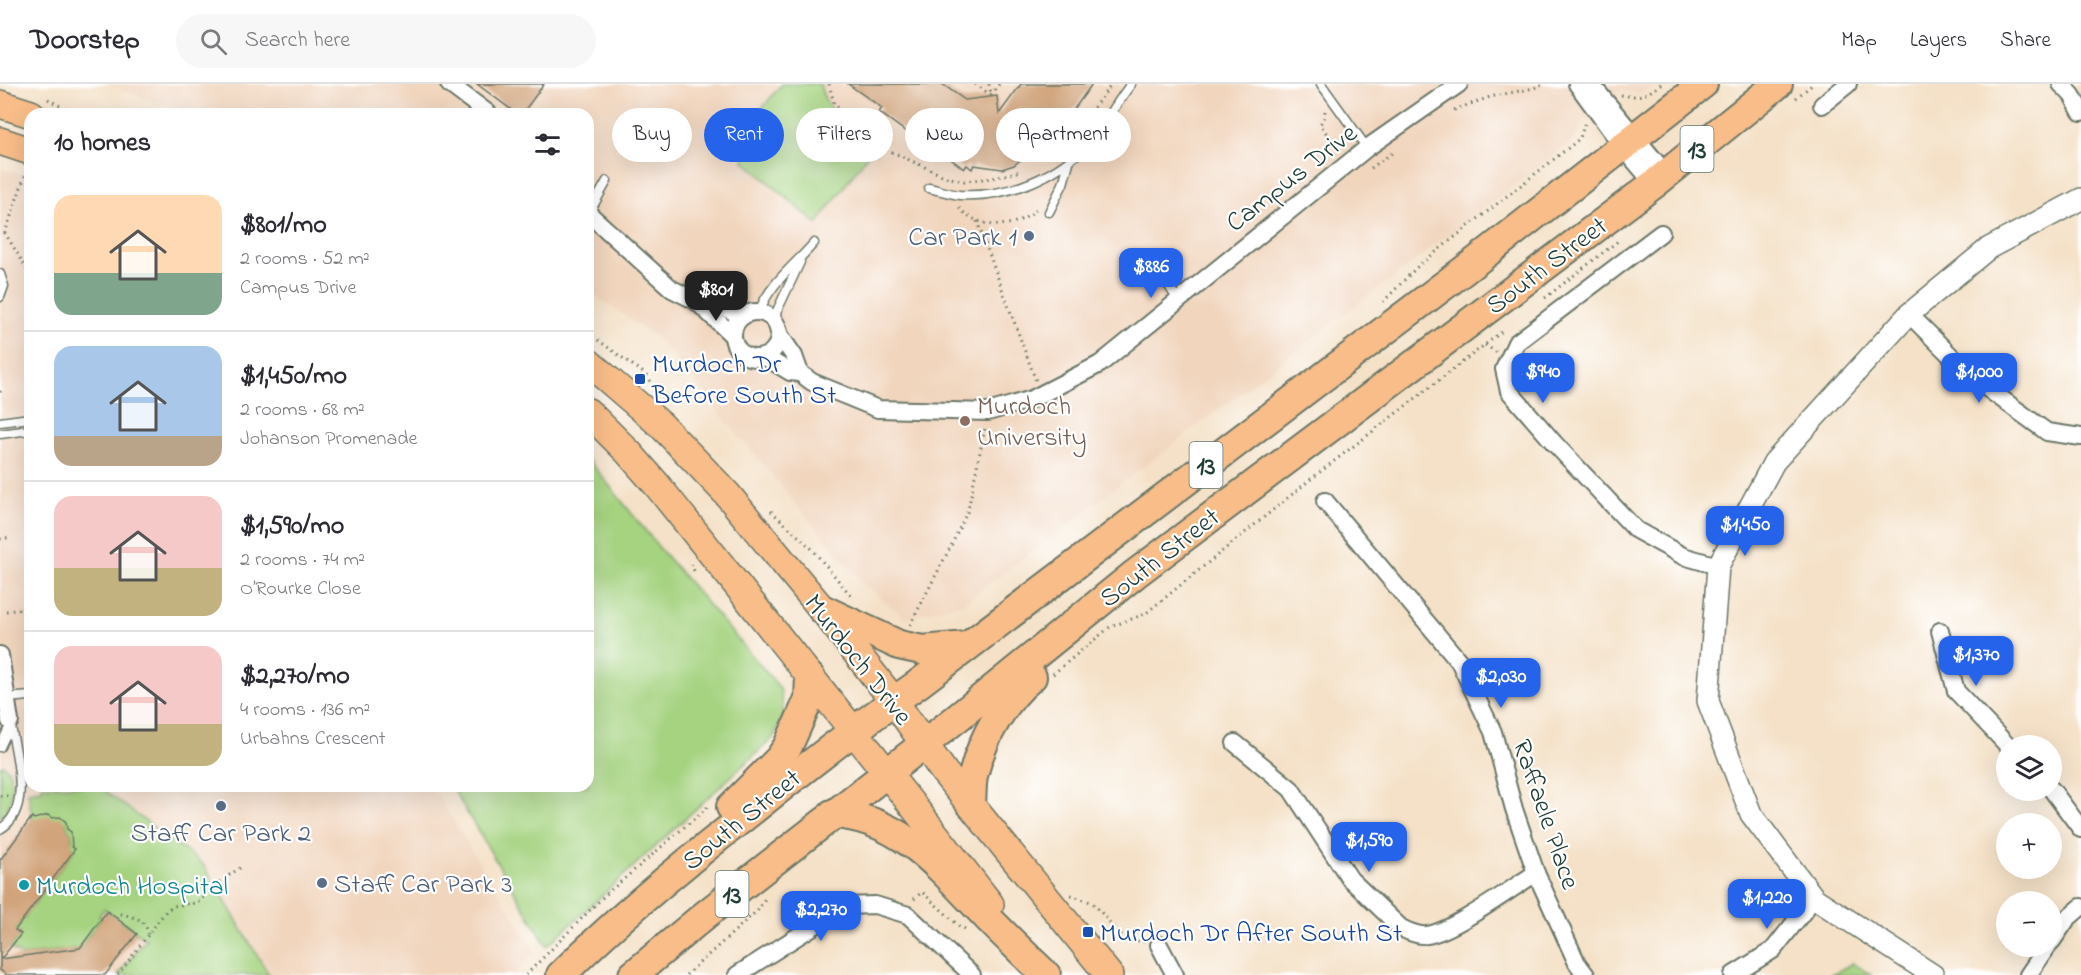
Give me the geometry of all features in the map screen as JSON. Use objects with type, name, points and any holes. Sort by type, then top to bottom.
[{"type":"highway","name":"South Street","points":[[561,975],[652,890],[852,732],[1703,84]]},
{"type":"highway","name":"South Street","points":[[633,975],[705,915],[924,744],[1135,574],[1660,179],[1784,93]]},
{"type":"highway","points":[[971,804],[973,773],[1002,709],[1017,689],[1087,633],[1135,574]]},
{"type":"highway","points":[[822,609],[899,645],[922,650],[968,645]]},
{"type":"highway","points":[[597,939],[779,759],[793,738],[806,708],[809,699],[810,677]]},
{"type":"highway","points":[[832,814],[853,815],[881,825],[908,841],[935,862],[1011,943],[1047,975]]},
{"type":"main road","points":[[0,104],[35,104]]},
{"type":"main road","points":[[0,141],[24,156]]},
{"type":"main road","name":"Murdoch Drive","points":[[594,367],[661,425],[727,494],[822,609],[971,804],[1109,975]]},
{"type":"main road","name":"Murdoch Drive","points":[[594,418],[657,484],[1047,975]]},
{"type":"street","points":[[449,84],[481,108]]},
{"type":"street","name":"Campus Drive","points":[[765,357],[790,372],[800,373],[812,382],[878,408],[988,412],[1032,399],[1100,364],[1367,148],[1459,84]]},
{"type":"street","points":[[1577,84],[1610,100]]},
{"type":"street","points":[[1591,84],[1610,100],[1629,142],[1660,179]]},
{"type":"street","points":[[1822,105],[1848,84]]},
{"type":"street","points":[[2061,84],[2072,95],[2081,112]]},
{"type":"street","points":[[1933,975],[1814,898],[1751,814],[1708,701],[1718,566],[1774,462],[1909,314],[1989,248],[2081,199]]},
{"type":"street","points":[[594,218],[672,289],[696,301],[732,336],[735,346],[743,355],[754,358],[765,357],[777,345],[779,331]]},
{"type":"street","points":[[1661,233],[1516,343],[1504,369],[1509,392],[1636,530],[1683,555],[1718,566]]},
{"type":"street","points":[[696,301],[711,302],[751,314],[769,316],[794,356],[800,373]]},
{"type":"street","points":[[732,336],[735,324],[751,314]]},
{"type":"street","points":[[1909,314],[1973,378],[2047,432],[2081,437]]},
{"type":"street","name":"Raffaele Place","points":[[1325,501],[1459,661],[1493,732],[1514,809],[1536,873],[1577,963],[1586,975]]},
{"type":"street","points":[[1940,631],[1956,691],[1998,735]]},
{"type":"street","points":[[0,655],[10,722]]},
{"type":"street","points":[[1234,742],[1290,789],[1350,879],[1393,921],[1409,932],[1425,935],[1447,929],[1536,873]]},
{"type":"street","points":[[2060,801],[2081,829]]},
{"type":"street","points":[[1733,975],[1773,950],[1814,898]]},
{"type":"street","points":[[737,975],[845,906],[875,905],[908,915],[972,975]]},
{"type":"street","points":[[2062,926],[2081,907]]},
{"type":"street","points":[[1159,945],[1175,975]]},
{"type":"street","points":[[2028,975],[2040,957]]},
{"type":"lane","points":[[1114,108],[1131,84]]},
{"type":"lane","points":[[1321,84],[1367,148]]},
{"type":"lane","points":[[929,188],[960,195],[1014,188],[1035,182],[1065,162]]},
{"type":"lane","points":[[1049,212],[1063,184],[1069,162]]},
{"type":"lane","points":[[594,203],[607,181]]},
{"type":"lane","points":[[751,314],[778,279],[814,243]]},
{"type":"lane","points":[[779,331],[776,313],[803,256]]},
{"type":"lane","points":[[1157,268],[1178,300]]},
{"type":"lane","points":[[0,274],[4,286],[0,297]]},
{"type":"lane","points":[[20,420],[24,417]]},
{"type":"lane","points":[[0,422],[24,419]]},
{"type":"lane","points":[[0,434],[24,431]]},
{"type":"lane","points":[[7,698],[24,697]]},
{"type":"lane","points":[[0,747],[8,734],[10,722]]},
{"type":"lane","points":[[0,829],[13,817],[20,797],[10,722]]},
{"type":"path","points":[[829,84],[834,103],[873,143],[946,177],[964,181],[993,178],[1028,170]]},
{"type":"path","points":[[975,84],[991,95]]},
{"type":"path","points":[[989,84],[991,95]]},
{"type":"path","points":[[991,95],[999,84]]},
{"type":"path","points":[[1093,108],[1112,84]]},
{"type":"path","points":[[1380,306],[1418,266],[1572,146],[1580,138],[1585,122],[1610,100],[1647,95],[1661,84]]},
{"type":"path","points":[[1784,93],[1814,84]]},
{"type":"path","points":[[35,104],[66,108]]},
{"type":"path","points":[[24,174],[5,233],[24,264]]},
{"type":"path","points":[[977,221],[1038,384],[1031,386]]},
{"type":"path","points":[[1537,304],[1619,241]]},
{"type":"path","points":[[1050,677],[1110,627],[1145,614],[1311,479],[1510,325]]},
{"type":"path","points":[[905,633],[968,510],[988,412]]},
{"type":"path","points":[[0,539],[11,537]]},
{"type":"path","points":[[6,611],[22,609]]},
{"type":"path","points":[[526,975],[603,897],[711,804]]},
{"type":"path","points":[[118,975],[166,911],[173,906],[201,901],[207,890],[240,868]]},
{"type":"path","points":[[687,975],[758,910],[771,890]]},
{"type":"path","points":[[908,915],[914,899],[922,892],[959,926],[967,929]]},
{"type":"path","points":[[1064,897],[1073,894],[1093,903],[1123,938],[1159,945]]},
{"type":"path","points":[[117,919],[121,914],[141,920],[145,924],[148,936]]},
{"type":"shaded area","name":"Murdoch University","points":[[105,84],[1656,84],[1639,93],[1621,91],[1582,122],[1577,137],[1570,143],[965,602],[906,618],[864,585],[656,337],[594,295],[594,108],[173,108]]},
{"type":"shaded area","points":[[0,168],[24,175],[24,792],[435,792],[536,952],[514,975],[0,975]]},
{"type":"green space","points":[[782,84],[820,84],[830,108],[796,108],[796,162],[862,162],[817,224],[745,162],[784,162],[784,108],[762,108]]},
{"type":"green space","points":[[594,466],[661,550],[780,688],[784,714],[773,738],[547,946],[455,792],[594,792]]},
{"type":"green space","points":[[3,765],[8,770],[12,790],[6,811],[0,817],[0,766]]},
{"type":"green space","points":[[28,792],[106,792],[203,864],[269,975],[118,975],[146,939],[104,909],[99,916],[102,918],[80,948],[22,956],[10,948],[20,934],[15,930],[75,849],[69,844],[72,840],[71,832],[67,829],[66,822],[38,821],[32,817]]},
{"type":"green space","points":[[1853,963],[1871,975],[1831,975]]},
{"type":"building","points":[[477,84],[544,84],[526,108],[509,108]]},
{"type":"building","points":[[848,84],[942,84],[965,100],[997,96],[996,162],[1018,162],[1002,169],[974,165],[972,169],[967,165],[964,169],[955,162],[984,162],[984,108],[905,108],[905,131],[893,122],[893,108],[882,108]]},
{"type":"building","points":[[1021,84],[1092,84],[1075,108],[1003,108]]},
{"type":"building","name":"Murdoch Hospital","points":[[48,815],[52,818],[60,817],[66,822],[67,829],[71,832],[72,847],[75,849],[15,930],[21,934],[1,959],[80,948],[107,911],[137,934],[105,975],[7,975],[0,970],[0,860],[32,817],[34,819]]},
{"type":"place","name":"Car Park 1","points":[[1029,236]]},
{"type":"place","name":"Murdoch Dr Before South St","points":[[640,379]]},
{"type":"place","name":"Murdoch University","points":[[965,421]]},
{"type":"place","name":"Staff Car Park 2","points":[[221,806]]},
{"type":"place","name":"Staff Car Park 3","points":[[322,883]]},
{"type":"place","name":"Murdoch Hospital","points":[[24,885]]},
{"type":"place","name":"Murdoch Dr After South St","points":[[1088,932]]}]
